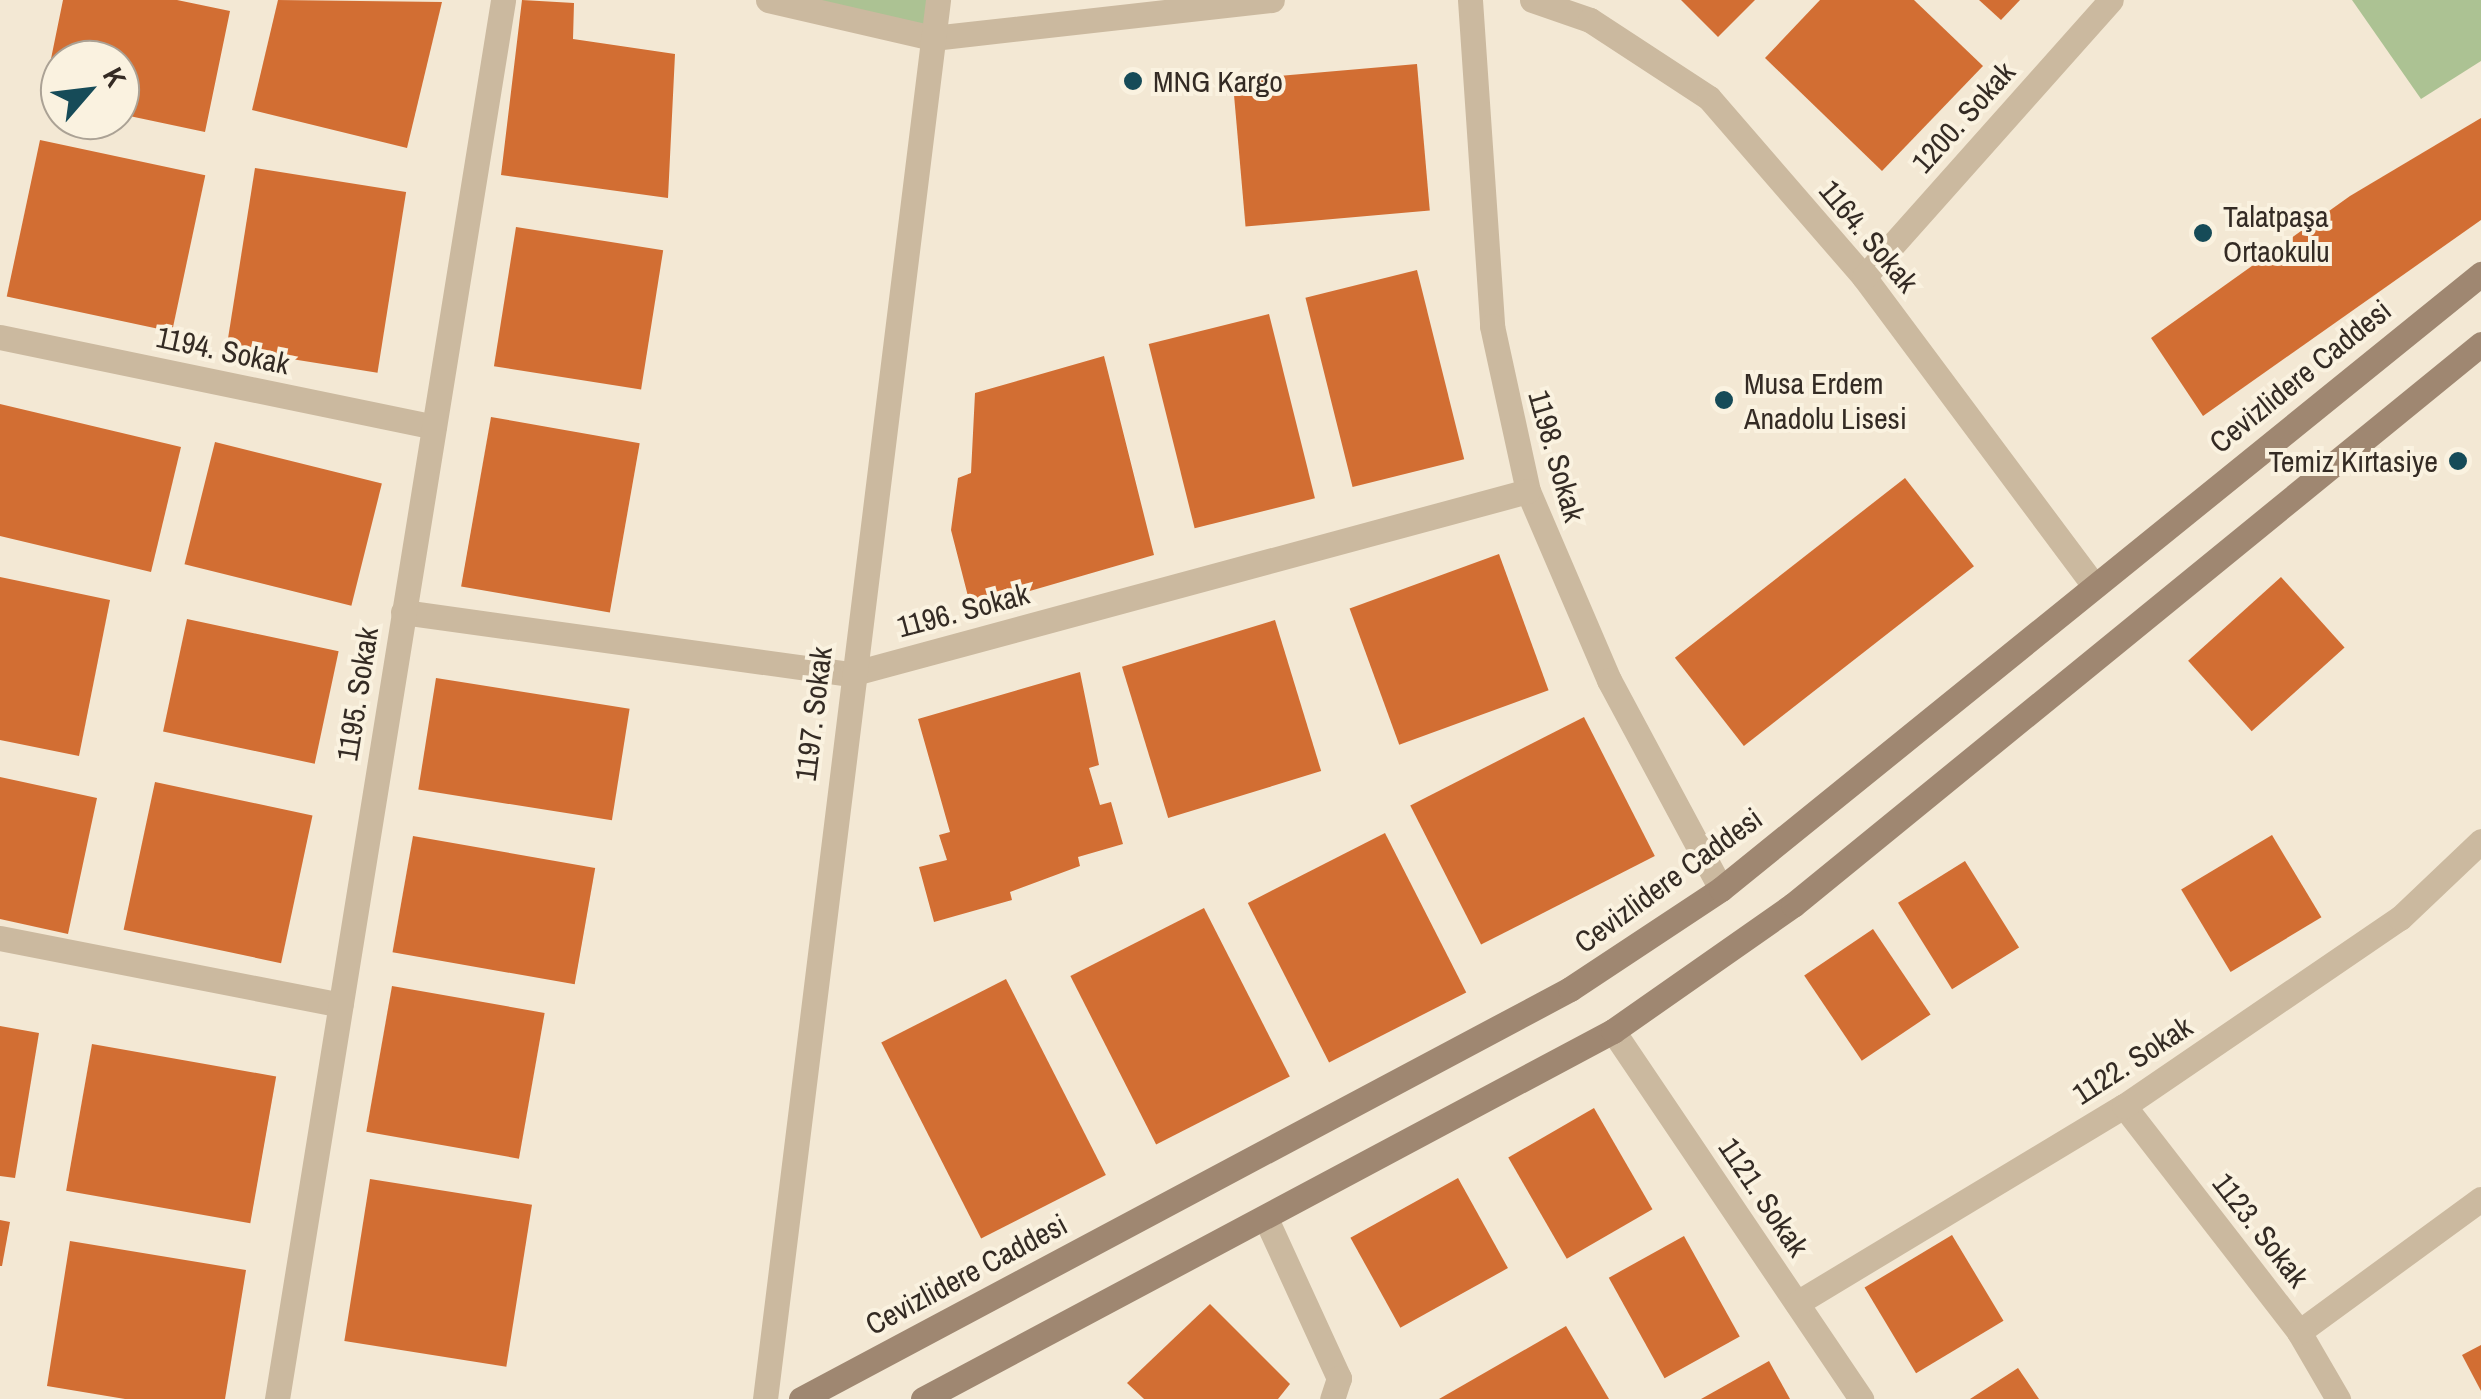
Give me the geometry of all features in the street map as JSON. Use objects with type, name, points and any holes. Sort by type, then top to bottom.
[{"type":"main road","name":"Cevizlidere Caddesi","points":[[801,1399],[1570,990],[1722,890],[2094,584],[2481,274]]},
{"type":"main road","points":[[923,1399],[1267,1221],[1614,1031],[1793,905],[2481,344]]},
{"type":"street","name":"1195. Sokak","points":[[277,1399],[502,0]]},
{"type":"street","points":[[768,0],[933,38],[1272,0]]},
{"type":"street","name":"1197. Sokak","points":[[764,1399],[938,0]]},
{"type":"street","name":"1198. Sokak","points":[[1470,0],[1492,326],[1528,491],[1608,680],[1722,890]]},
{"type":"street","name":"1164. Sokak","points":[[1532,0],[1590,20],[1708,98],[1864,277],[2094,584]]},
{"type":"street","name":"1200. Sokak","points":[[1864,277],[2111,0]]},
{"type":"street","name":"1194. Sokak","points":[[0,337],[434,426]]},
{"type":"street","name":"1196. Sokak","points":[[404,612],[852,674],[1528,491]]},
{"type":"street","name":"1122. Sokak","points":[[1796,1302],[2124,1106],[2400,918],[2481,841]]},
{"type":"street","points":[[0,938],[340,1006]]},
{"type":"street","name":"1121. Sokak","points":[[1614,1031],[1861,1399]]},
{"type":"street","name":"1123. Sokak","points":[[2124,1106],[2299,1332],[2338,1399]]},
{"type":"street","points":[[2299,1332],[2481,1199]]},
{"type":"street","points":[[1267,1221],[1339,1378],[1332,1399]]},
{"type":"green space","points":[[768,0],[938,0],[933,38]]},
{"type":"green space","points":[[2352,0],[2481,0],[2481,61],[2421,99]]},
{"type":"building","points":[[63,0],[177,0],[230,11],[205,132],[140,118],[140,40],[55,40]]},
{"type":"building","points":[[278,0],[442,2],[407,148],[252,110]]},
{"type":"building","points":[[522,0],[574,3],[573,39],[675,54],[668,198],[501,175]]},
{"type":"building","points":[[1681,0],[1755,0],[1718,37]]},
{"type":"building","points":[[1820,0],[1914,0],[1983,66],[1882,171],[1765,58]]},
{"type":"building","points":[[1979,0],[2020,0],[2001,20]]},
{"type":"building","points":[[1417,64],[1430,210],[1246,227],[1233,80]]},
{"type":"building","points":[[2481,118],[2481,220],[2203,416],[2151,338],[2350,196]]},
{"type":"building","points":[[40,140],[205,175],[172,332],[7,297]]},
{"type":"building","points":[[255,168],[406,192],[377,373],[226,349]]},
{"type":"building","points":[[516,227],[663,250],[641,390],[494,366]]},
{"type":"building","points":[[1417,270],[1464,459],[1353,487],[1305,298]]},
{"type":"building","points":[[1269,314],[1315,498],[1195,528],[1149,344]]},
{"type":"building","points":[[1104,356],[1154,555],[971,608],[951,530],[958,478],[971,473],[975,393]]},
{"type":"building","points":[[0,404],[181,447],[151,572],[0,536]]},
{"type":"building","points":[[491,417],[640,443],[610,613],[461,586]]},
{"type":"building","points":[[215,442],[382,484],[351,606],[185,564]]},
{"type":"building","points":[[1905,478],[1974,566],[1744,746],[1675,658]]},
{"type":"building","points":[[1499,554],[1549,690],[1399,745],[1350,608]]},
{"type":"building","points":[[0,577],[110,600],[79,756],[0,740]]},
{"type":"building","points":[[2281,577],[2345,648],[2252,731],[2188,661]]},
{"type":"building","points":[[187,619],[339,651],[315,764],[163,731]]},
{"type":"building","points":[[1275,620],[1321,771],[1168,818],[1122,667]]},
{"type":"building","points":[[1080,672],[1099,765],[1089,768],[1100,805],[1111,802],[1123,844],[1078,857],[1080,866],[1010,892],[1012,900],[934,922],[919,867],[947,860],[939,835],[950,832],[918,719]]},
{"type":"building","points":[[436,678],[630,709],[612,820],[418,790]]},
{"type":"building","points":[[1584,717],[1655,856],[1481,945],[1410,806]]},
{"type":"building","points":[[0,777],[97,798],[68,934],[0,919]]},
{"type":"building","points":[[155,782],[312,815],[281,963],[124,930]]},
{"type":"building","points":[[1385,833],[1466,992],[1329,1062],[1248,903]]},
{"type":"building","points":[[2272,835],[2321,917],[2231,972],[2181,890]]},
{"type":"building","points":[[413,836],[595,868],[575,984],[393,952]]},
{"type":"building","points":[[1965,861],[2019,948],[1952,989],[1898,903]]},
{"type":"building","points":[[1204,908],[1290,1076],[1156,1144],[1070,976]]},
{"type":"building","points":[[1873,929],[1931,1014],[1862,1061],[1804,975]]},
{"type":"building","points":[[1006,979],[1106,1175],[981,1239],[881,1043]]},
{"type":"building","points":[[392,986],[545,1013],[519,1159],[366,1132]]},
{"type":"building","points":[[0,1026],[39,1033],[15,1178],[0,1176]]},
{"type":"building","points":[[92,1044],[276,1076],[250,1223],[66,1191]]},
{"type":"building","points":[[1594,1108],[1652,1209],[1567,1259],[1508,1158]]},
{"type":"building","points":[[1458,1178],[1508,1268],[1400,1328],[1350,1238]]},
{"type":"building","points":[[370,1179],[532,1205],[506,1367],[344,1341]]},
{"type":"building","points":[[0,1220],[10,1222],[2,1266],[0,1266]]},
{"type":"building","points":[[1952,1235],[2004,1321],[1916,1373],[1865,1288]]},
{"type":"building","points":[[1684,1236],[1740,1337],[1665,1378],[1609,1278]]},
{"type":"building","points":[[70,1241],[246,1270],[225,1399],[125,1399],[47,1386]]},
{"type":"building","points":[[1210,1304],[1290,1384],[1278,1399],[1144,1399],[1127,1383]]},
{"type":"building","points":[[1566,1326],[1609,1399],[1439,1399]]},
{"type":"building","points":[[2481,1345],[2481,1391],[2462,1355]]},
{"type":"building","points":[[1769,1361],[1790,1399],[1701,1399]]},
{"type":"building","points":[[2018,1368],[2039,1399],[1970,1399]]},
{"type":"place","name":"MNG Kargo","points":[[1133,81]]},
{"type":"place","name":"Talatpaşa Ortaokulu","points":[[2203,233]]},
{"type":"place","name":"Musa Erdem Anadolu Lisesi","points":[[1724,400]]},
{"type":"place","name":"Temiz Kırtasiye","points":[[2458,461]]}]
